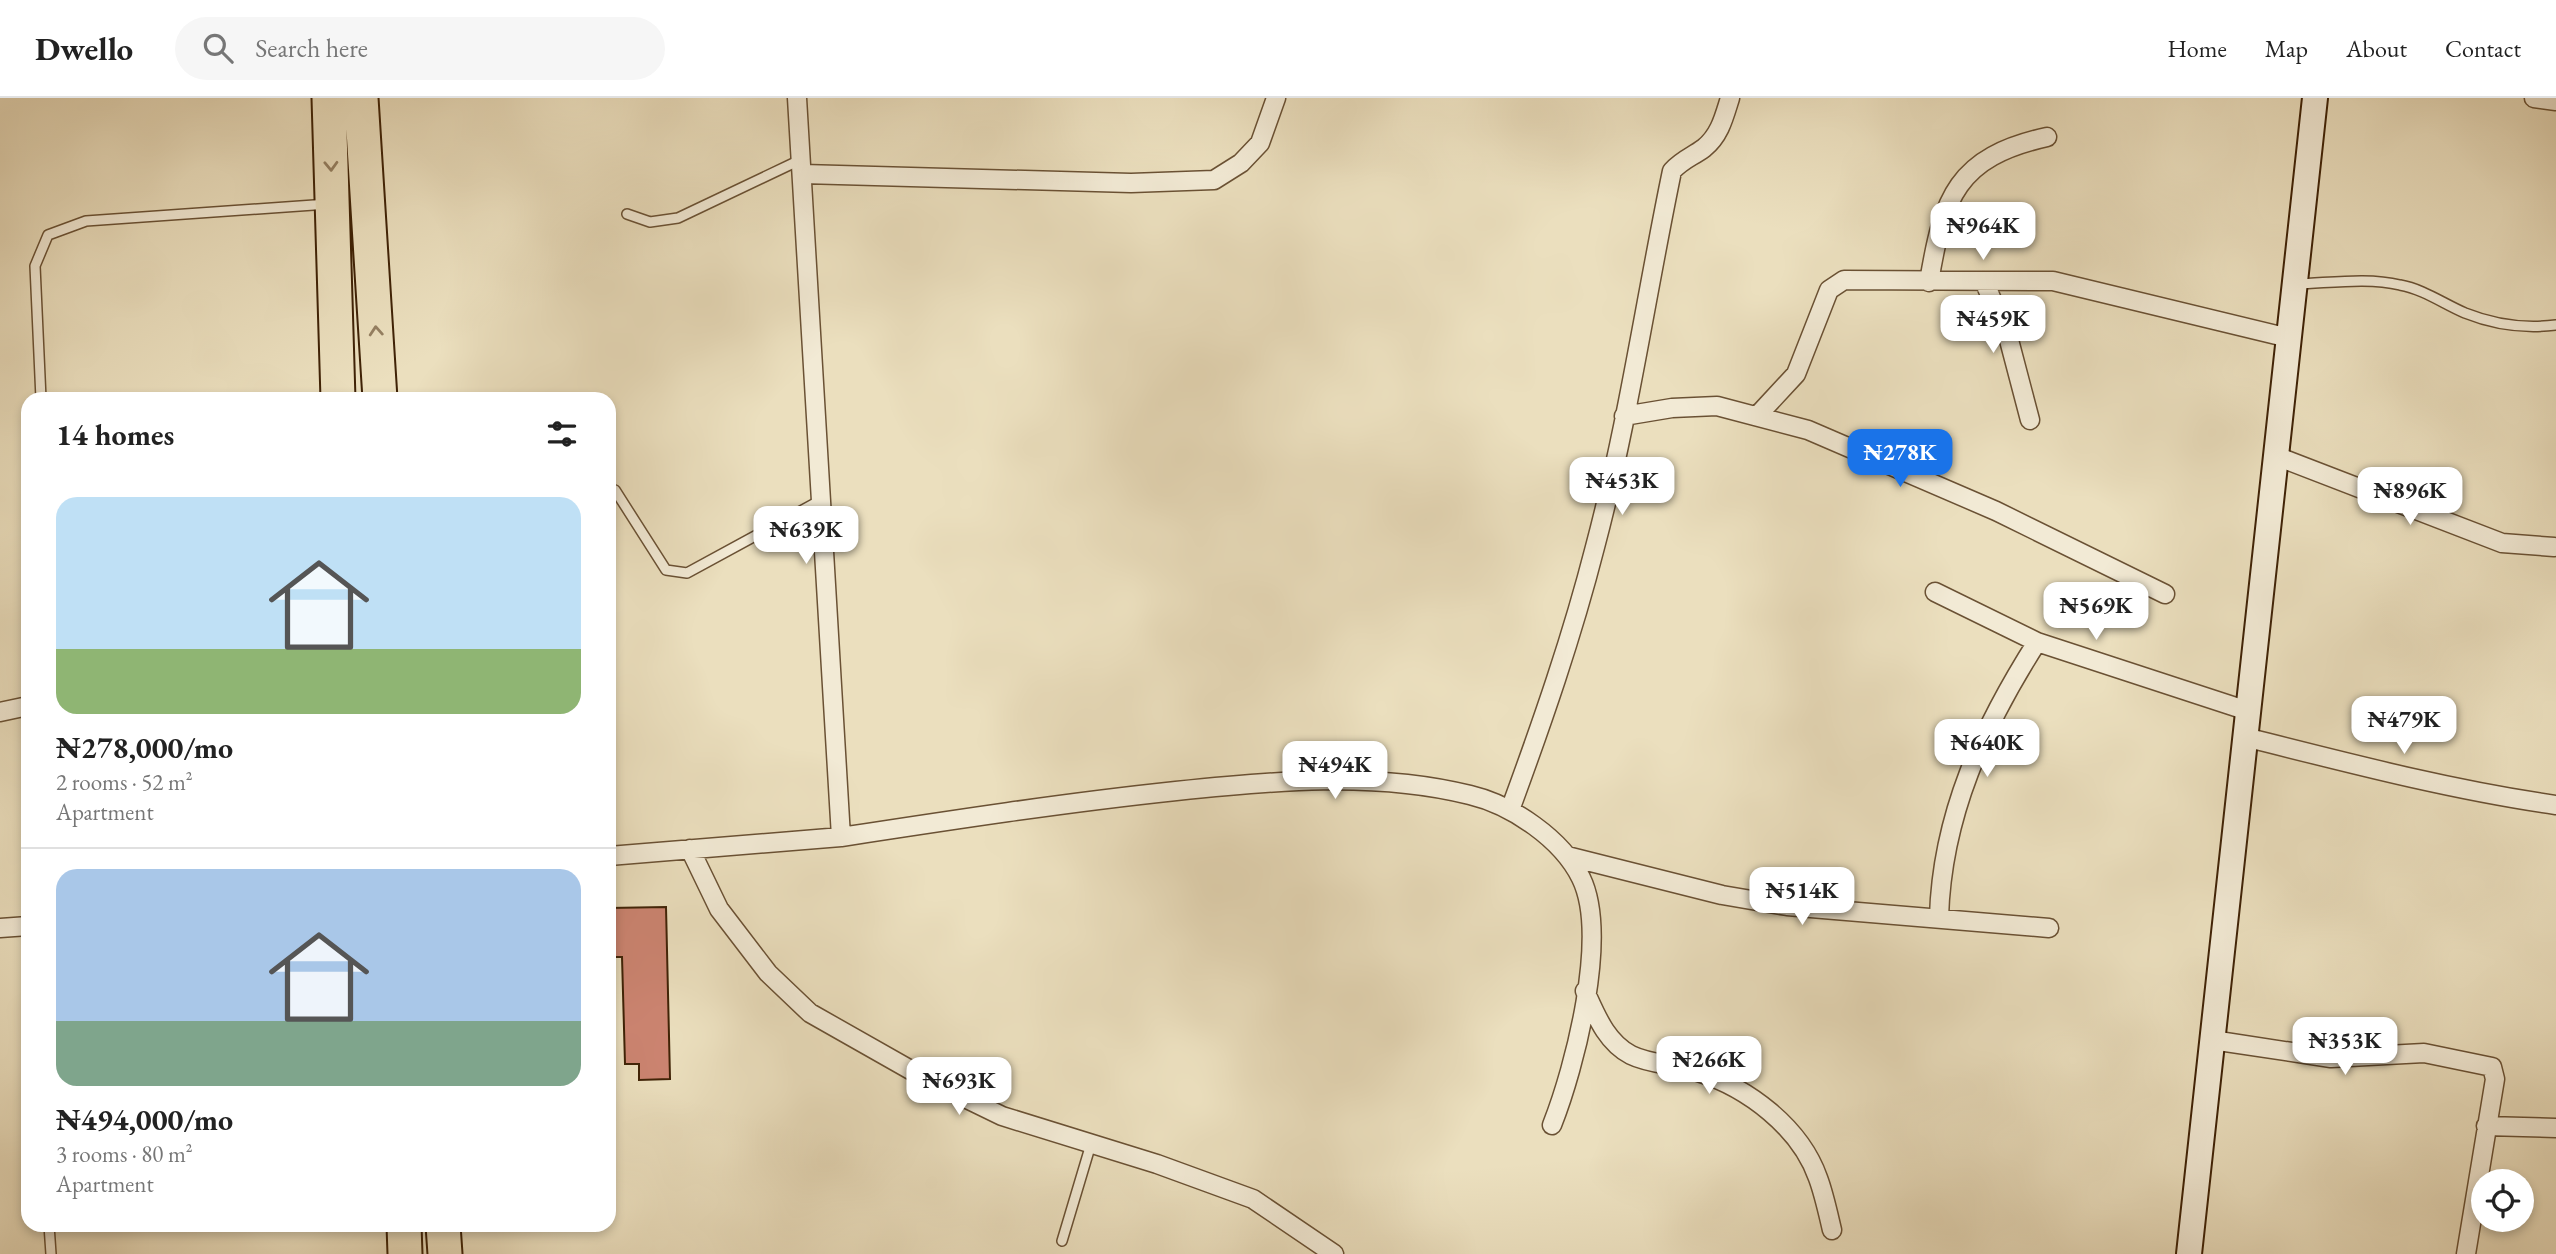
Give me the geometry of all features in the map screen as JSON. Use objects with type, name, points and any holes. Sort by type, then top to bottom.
[{"type":"highway","points":[[329,98],[338,392]]},
{"type":"highway","points":[[361,98],[380,392]]},
{"type":"highway","points":[[404,1232],[405,1254]]},
{"type":"highway","points":[[443,1232],[445,1254]]},
{"type":"main road","points":[[2189,1254],[2315,98]]},
{"type":"street","points":[[797,98],[841,837]]},
{"type":"street","points":[[802,167],[1131,183],[1214,180],[1241,163],[1260,143],[1276,98]]},
{"type":"street","points":[[1510,810],[1562,667],[1596,544],[1625,416],[1672,171],[1683,158],[1703,148],[1721,127],[1730,98]]},
{"type":"street","points":[[2534,98],[2556,101]]},
{"type":"street","points":[[1929,282],[1940,224],[1967,174],[1992,154],[2012,145],[2047,137]]},
{"type":"street","points":[[1758,415],[1796,374],[1829,290],[1844,280],[2053,281],[2289,338]]},
{"type":"street","points":[[1984,281],[2008,340],[2030,420]]},
{"type":"street","points":[[1625,416],[1672,408],[1717,406],[1808,430],[1996,511],[2165,594]]},
{"type":"street","points":[[2276,456],[2502,543],[2554,547]]},
{"type":"street","points":[[1935,592],[2037,642],[2248,711]]},
{"type":"street","points":[[1939,918],[1940,882],[1959,796],[2003,696],[2037,642]]},
{"type":"street","points":[[0,712],[21,708]]},
{"type":"street","points":[[2245,737],[2374,769],[2556,806]]},
{"type":"street","points":[[616,855],[841,837],[1081,801],[1243,784],[1374,780],[1472,795],[1510,810],[1567,856],[1581,879],[1589,900],[1593,929],[1585,991],[1567,1087],[1552,1125]]},
{"type":"street","points":[[690,849],[719,909],[768,973],[810,1013],[930,1081],[1002,1116],[1157,1164],[1253,1199],[1334,1254]]},
{"type":"street","points":[[1567,856],[1722,895],[1787,906],[2049,928]]},
{"type":"street","points":[[0,928],[21,926]]},
{"type":"street","points":[[1585,991],[1605,1032],[1630,1054],[1695,1070],[1729,1083],[1753,1099],[1800,1141],[1818,1177],[1832,1230]]},
{"type":"street","points":[[2213,1040],[2331,1058],[2424,1053],[2488,1063],[2495,1079],[2466,1254]]},
{"type":"street","points":[[2486,1126],[2556,1128]]},
{"type":"lane","points":[[627,214],[650,222],[678,218],[802,167]]},
{"type":"lane","points":[[41,392],[35,266],[48,235],[86,221],[332,204]]},
{"type":"lane","points":[[2295,284],[2369,282],[2401,285],[2467,313],[2512,326],[2527,328],[2556,325]]},
{"type":"lane","points":[[616,492],[666,570],[672,573],[687,573],[821,500]]},
{"type":"lane","points":[[1062,1241],[1091,1144]]},
{"type":"lane","points":[[49,1232],[51,1254]]},
{"type":"building","points":[[666,907],[670,1079],[639,1080],[639,1064],[625,1064],[622,957],[616,957],[616,908]]}]
